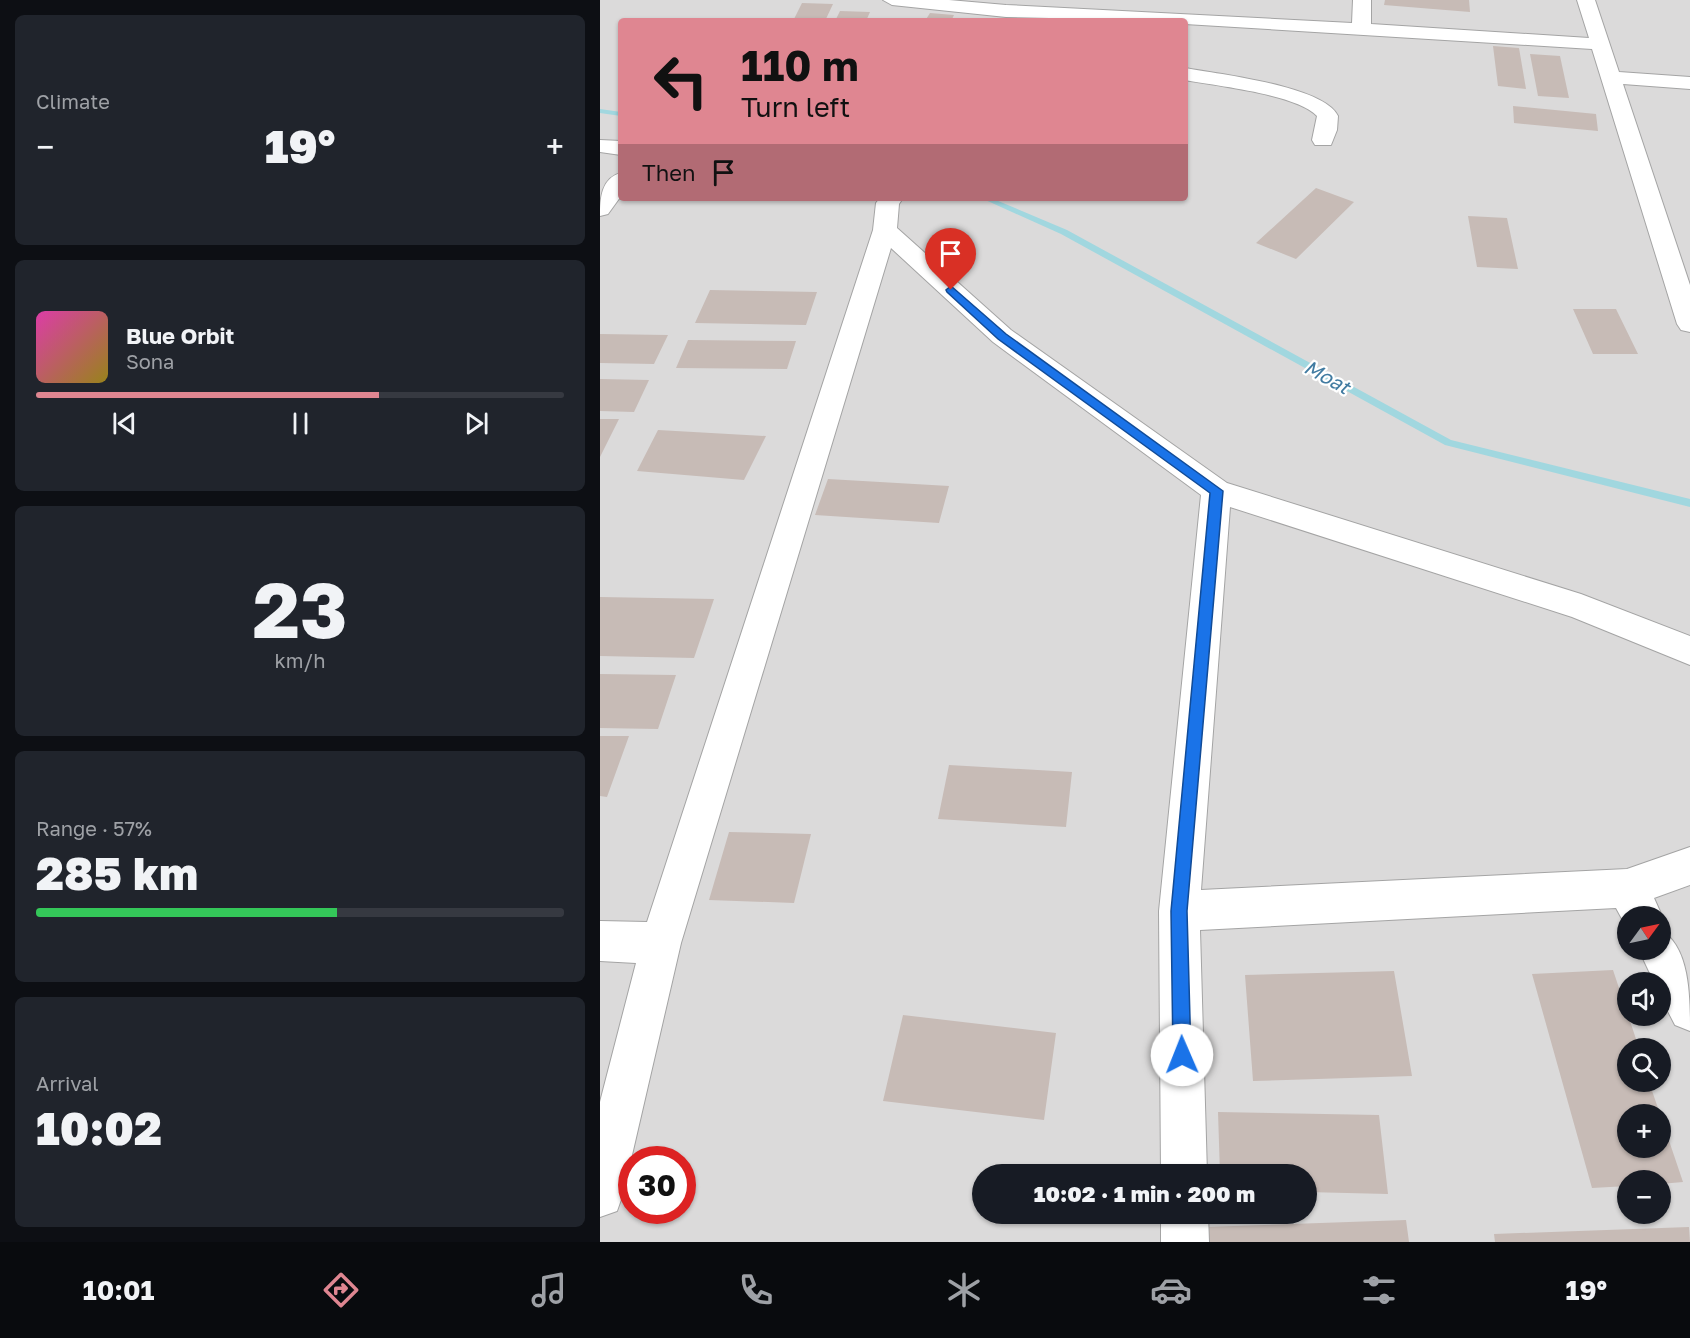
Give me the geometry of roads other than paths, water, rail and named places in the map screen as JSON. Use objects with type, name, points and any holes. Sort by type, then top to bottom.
[{"type":"street","points":[[892,0],[1006,11],[1186,13],[1361,30],[1600,44]]},
{"type":"street","points":[[1361,30],[1362,0]]},
{"type":"street","points":[[1586,0],[1682,277],[1690,324]]},
{"type":"street","points":[[1188,75],[1279,92],[1316,104],[1325,111],[1328,119],[1323,140]]},
{"type":"street","points":[[1611,77],[1690,83]]},
{"type":"street","points":[[600,146],[618,148]]},
{"type":"street","points":[[600,208],[618,184]]},
{"type":"street","points":[[884,207],[1002,336],[1216,491],[1581,607],[1689,653]]},
{"type":"street","points":[[600,1194],[661,943],[884,207]]},
{"type":"street","points":[[1184,1164],[1179,911],[1216,491]]},
{"type":"street","points":[[1179,911],[1635,902],[1690,866]]},
{"type":"street","points":[[600,941],[661,943]]},
{"type":"street","points":[[1664,960],[1690,1010]]},
{"type":"street","points":[[1185,1224],[1185,1242]]},
{"type":"waterway","name":"Moat","points":[[600,111],[618,114]]},
{"type":"waterway","name":"Moat","points":[[992,201],[1064,232],[1448,443],[1690,503]]}]
